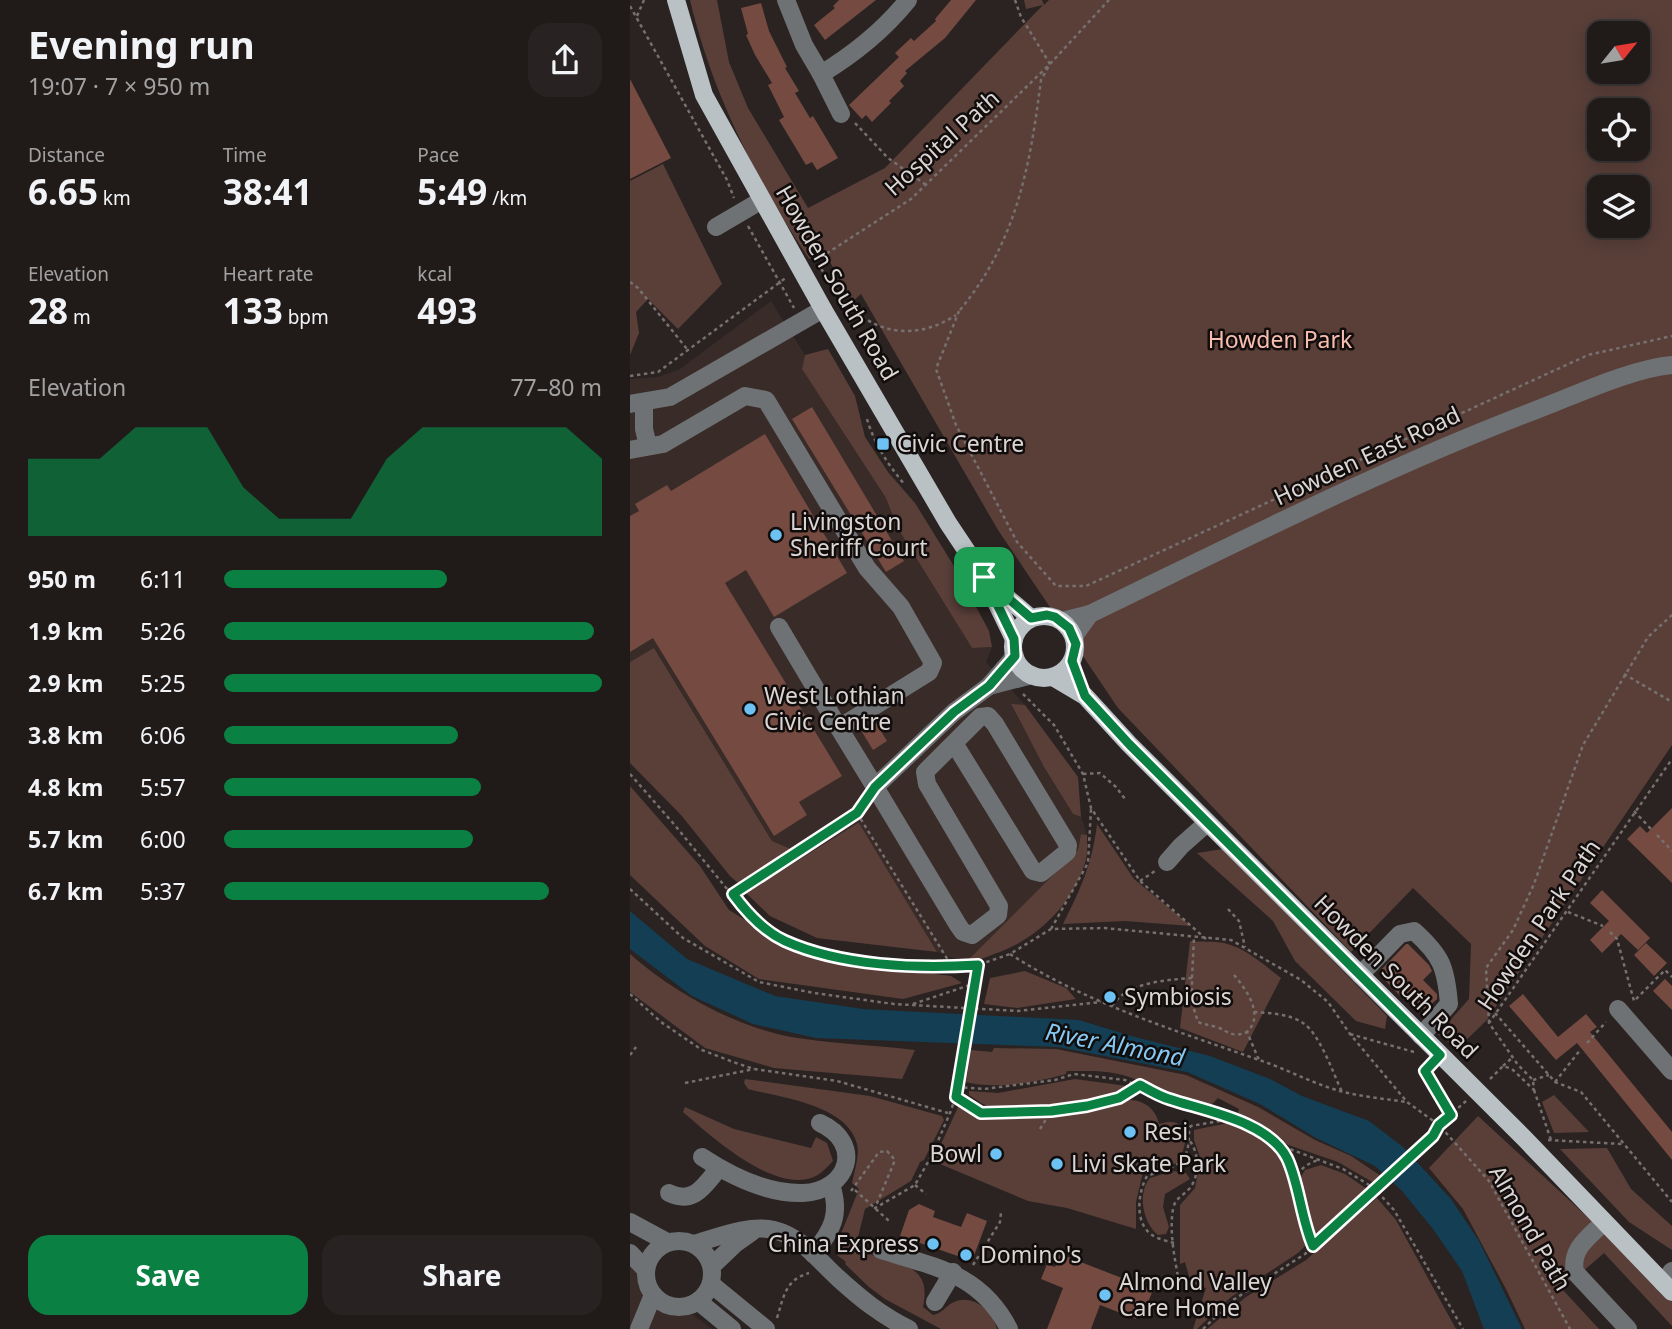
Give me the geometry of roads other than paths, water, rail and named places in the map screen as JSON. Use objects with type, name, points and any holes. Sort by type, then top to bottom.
[{"type":"main road","name":"Howden South Road","points":[[676,0],[704,95],[762,200],[807,265],[823,309],[948,523],[984,577],[1014,647],[1018,664],[1032,675],[1053,677],[1085,696],[1129,744],[1526,1140],[1604,1222],[1669,1282]]},
{"type":"main road","name":"Howden South Road","points":[[984,577],[1031,618]]},
{"type":"main road","points":[[1014,647],[1018,630],[1031,618],[1047,615],[1062,621],[1074,636]]},
{"type":"main road","name":"Howden South Road","points":[[1074,636],[1076,644],[1072,661],[1085,696]]},
{"type":"main road","points":[[1053,677],[1064,671],[1072,661]]},
{"type":"street","points":[[786,0],[804,45],[841,114]]},
{"type":"street","points":[[821,74],[869,41],[894,18],[908,0]]},
{"type":"street","points":[[716,227],[762,200]]},
{"type":"street","points":[[823,309],[670,397],[637,404],[644,429],[639,448],[670,440],[746,396],[766,400],[867,568],[901,607],[933,663],[929,672],[839,727]]},
{"type":"street","name":"Howden East Road","points":[[1062,621],[1090,614],[1362,484],[1474,434],[1619,378],[1672,365]]},
{"type":"street","name":"Howden East Road","points":[[1074,636],[1090,614]]},
{"type":"street","points":[[779,627],[957,925],[967,935],[976,932],[998,915],[999,906],[925,779],[927,769],[980,717],[988,716],[995,724],[1068,845],[1067,852],[1049,869],[1041,873],[1033,871],[954,743]]},
{"type":"street","points":[[875,787],[954,712],[989,686],[1014,647]]},
{"type":"street","points":[[989,686],[1032,675]]},
{"type":"street","points":[[1167,862],[1207,823]]},
{"type":"street","points":[[1360,975],[1400,934],[1414,931],[1435,949],[1447,979],[1449,1004],[1424,1039]]},
{"type":"street","points":[[1618,1009],[1672,1071]]},
{"type":"street","points":[[813,1254],[832,1224],[834,1193],[844,1170],[847,1154],[843,1140],[833,1129],[820,1123]]},
{"type":"street","points":[[702,1157],[738,1178],[788,1192],[834,1193]]},
{"type":"street","points":[[668,1193],[686,1198],[693,1195],[719,1168]]},
{"type":"street","points":[[630,1222],[667,1242],[685,1241],[694,1244],[708,1257],[711,1275],[767,1326]]},
{"type":"street","points":[[1604,1222],[1577,1250],[1573,1261],[1575,1272],[1628,1329]]},
{"type":"street","points":[[667,1242],[649,1258],[646,1270],[648,1288],[669,1306],[689,1306],[698,1301],[711,1275],[735,1244],[755,1230]]},
{"type":"street","points":[[694,1244],[730,1234],[772,1230],[797,1240],[880,1314],[909,1329]]},
{"type":"street","points":[[881,1251],[959,1276],[995,1307],[1009,1329]]},
{"type":"street","points":[[630,1253],[646,1270]]},
{"type":"street","points":[[935,1302],[959,1276]]},
{"type":"street","points":[[641,1329],[653,1295]]},
{"type":"street","points":[[698,1301],[732,1329]]},
{"type":"street","points":[[641,1329],[669,1306]]},
{"type":"water","name":"River Almond","points":[[630,911],[687,959],[775,996],[863,1009],[1079,1020],[1210,1056],[1270,1079],[1302,1096],[1369,1121],[1403,1147],[1451,1199],[1479,1241],[1522,1329],[1484,1329],[1462,1271],[1402,1191],[1375,1166],[1316,1138],[1260,1104],[1187,1072],[1058,1047],[816,1038],[753,1024],[692,996],[630,949]]},
{"type":"place","name":"Civic Centre","points":[[883,444]]},
{"type":"place","name":"Livingston Sheriff Court","points":[[776,535]]},
{"type":"place","name":"West Lothian Civic Centre","points":[[750,709]]},
{"type":"place","name":"Symbiosis","points":[[1110,997]]},
{"type":"place","name":"Resi","points":[[1130,1132]]},
{"type":"place","name":"Bowl","points":[[996,1154]]},
{"type":"place","name":"Livi Skate Park","points":[[1057,1164]]},
{"type":"place","name":"China Express","points":[[933,1244]]},
{"type":"place","name":"Domino's","points":[[966,1255]]},
{"type":"place","name":"Almond Valley Care Home","points":[[1105,1295]]},
{"type":"park label","name":"Howden Park","points":[[1280,340]]}]
